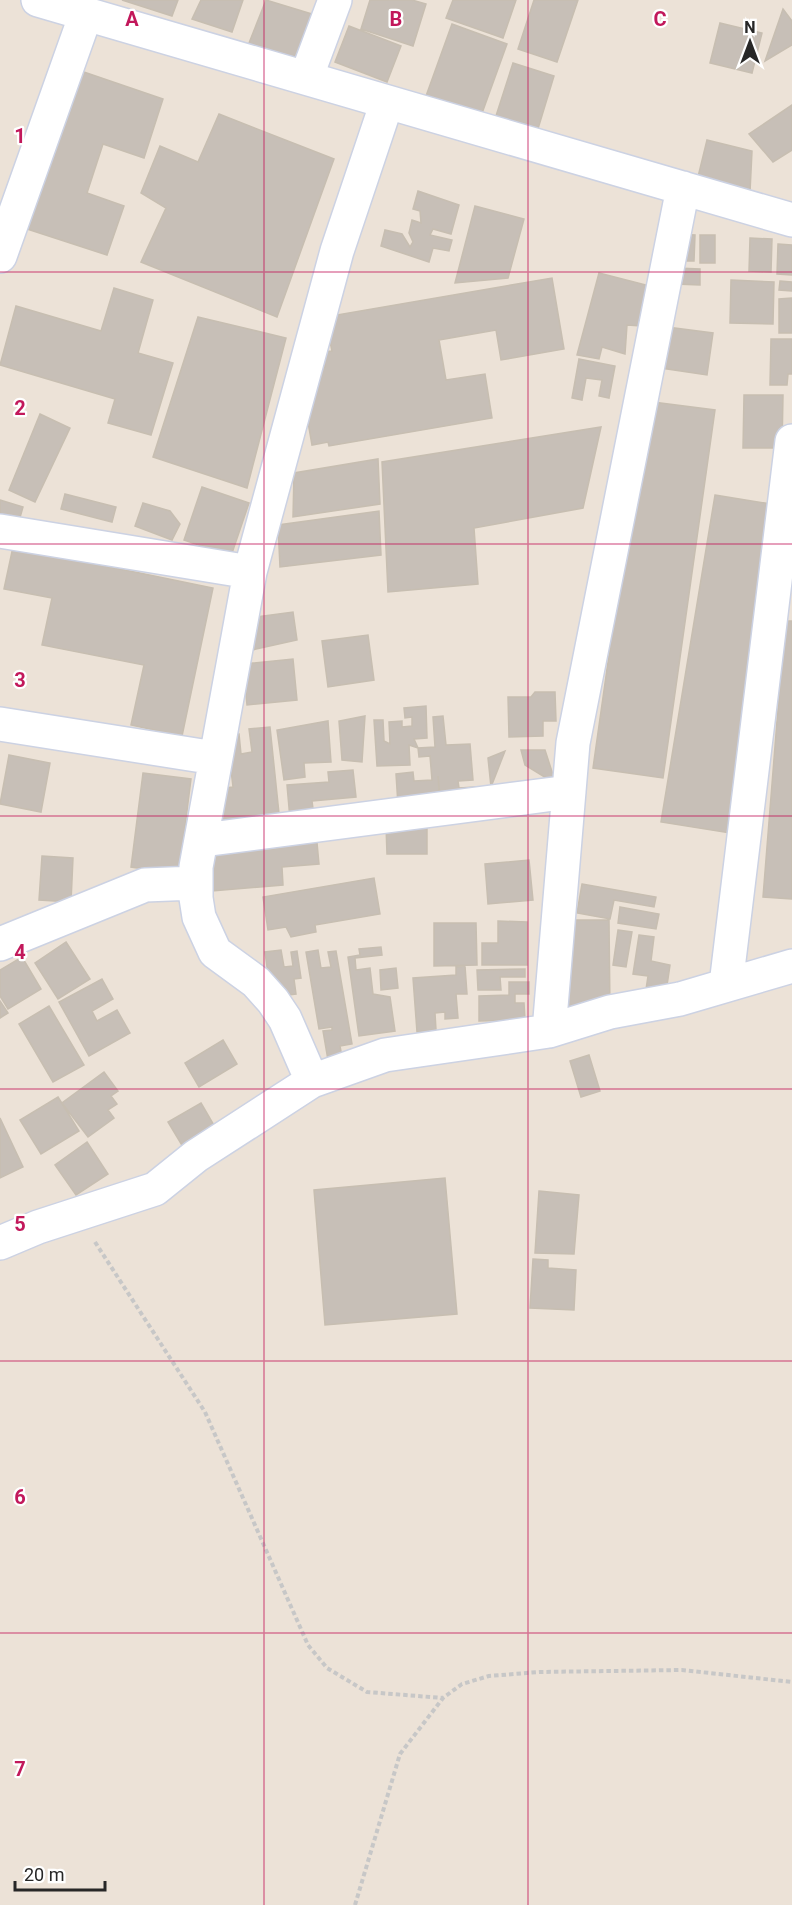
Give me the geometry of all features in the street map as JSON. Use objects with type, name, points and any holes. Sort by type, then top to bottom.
[{"type":"street","points":[[38,0],[792,220]]},
{"type":"street","points":[[306,78],[335,0]]},
{"type":"street","points":[[0,256],[86,14]]},
{"type":"street","points":[[312,1081],[285,1019],[273,1001],[256,982],[214,952],[199,917],[195,883],[215,758],[250,572],[337,251],[387,102]]},
{"type":"street","points":[[549,1031],[573,743],[683,188]]},
{"type":"street","points":[[726,985],[792,441]]},
{"type":"street","points":[[0,531],[250,572]]},
{"type":"street","points":[[0,724],[215,758]]},
{"type":"street","points":[[203,840],[569,792]]},
{"type":"street","points":[[0,944],[145,885],[195,883]]},
{"type":"street","points":[[0,1243],[155,1189],[196,1155],[312,1081],[385,1055],[549,1031],[610,1012],[681,999],[792,966]]},
{"type":"path","points":[[75,1215],[119,1275],[205,1412],[308,1645],[327,1668],[367,1692],[443,1698]]},
{"type":"path","points":[[356,1905],[375,1833],[400,1754],[443,1698],[462,1684],[489,1676],[539,1672],[682,1670],[792,1682]]},
{"type":"building","points":[[122,0],[178,0],[172,16]]},
{"type":"building","points":[[201,0],[243,0],[232,32],[192,19]]},
{"type":"building","points":[[266,0],[312,14],[296,60],[249,43]]},
{"type":"building","points":[[370,0],[412,0],[426,4],[413,46],[361,29]]},
{"type":"building","points":[[453,0],[516,0],[503,38],[446,18]]},
{"type":"building","points":[[534,0],[578,0],[557,62],[518,49]]},
{"type":"building","points":[[783,9],[792,21],[792,45],[765,61]]},
{"type":"building","points":[[720,23],[762,33],[752,73],[710,63]]},
{"type":"building","points":[[452,24],[507,44],[481,116],[426,96]]},
{"type":"building","points":[[349,26],[401,46],[387,82],[335,62]]},
{"type":"building","points":[[513,63],[554,76],[537,132],[495,119]]},
{"type":"building","points":[[78,70],[163,99],[144,158],[103,144],[87,193],[124,206],[107,255],[24,228]]},
{"type":"building","points":[[792,105],[792,150],[773,162],[749,134]]},
{"type":"building","points":[[219,114],[334,159],[277,317],[141,262],[166,208],[141,193],[160,146],[198,162]]},
{"type":"building","points":[[707,140],[752,151],[750,192],[697,181]]},
{"type":"building","points":[[418,191],[459,205],[451,234],[433,229],[430,235],[452,240],[449,251],[433,248],[429,262],[381,246],[385,230],[402,234],[410,247],[413,242],[409,233],[412,220],[421,223],[420,211],[413,209]]},
{"type":"building","points":[[475,206],[524,219],[508,278],[455,283]]},
{"type":"building","points":[[679,234],[695,235],[694,261],[678,261]]},
{"type":"building","points":[[700,235],[715,235],[715,263],[700,263]]},
{"type":"building","points":[[750,238],[772,239],[771,272],[749,271]]},
{"type":"building","points":[[778,244],[792,245],[792,275],[777,274]]},
{"type":"building","points":[[676,268],[700,269],[700,285],[675,284]]},
{"type":"building","points":[[599,273],[646,285],[641,326],[627,325],[625,354],[602,347],[599,359],[577,355]]},
{"type":"building","points":[[552,278],[564,349],[501,360],[496,330],[439,340],[446,380],[485,374],[492,418],[329,446],[328,442],[312,445],[304,399],[309,370],[325,367],[322,352],[332,351],[325,317]]},
{"type":"building","points":[[731,280],[774,282],[773,324],[730,323]]},
{"type":"building","points":[[780,281],[792,282],[792,291],[779,290]]},
{"type":"building","points":[[114,288],[153,300],[138,353],[173,363],[151,435],[108,423],[115,399],[0,365],[16,306],[101,331]]},
{"type":"building","points":[[792,298],[792,333],[779,333],[779,299]]},
{"type":"building","points":[[198,317],[286,338],[247,488],[153,457]]},
{"type":"building","points":[[667,327],[713,333],[707,375],[661,368]]},
{"type":"building","points":[[771,339],[792,339],[792,374],[788,374],[787,385],[770,385]]},
{"type":"building","points":[[579,359],[615,366],[609,398],[599,396],[602,380],[586,378],[582,400],[572,398]]},
{"type":"building","points":[[744,395],[783,395],[782,448],[743,448]]},
{"type":"building","points":[[645,401],[715,410],[663,778],[593,768]]},
{"type":"building","points":[[40,414],[70,428],[35,502],[9,490]]},
{"type":"building","points":[[601,427],[583,508],[474,528],[478,584],[388,592],[382,462]]},
{"type":"building","points":[[378,459],[380,504],[293,517],[294,473]]},
{"type":"building","points":[[202,487],[249,503],[231,556],[184,540]]},
{"type":"building","points":[[65,494],[116,507],[112,522],[61,509]]},
{"type":"building","points":[[715,495],[783,506],[730,833],[661,822]]},
{"type":"building","points":[[0,500],[23,507],[19,521],[0,515]]},
{"type":"building","points":[[143,503],[170,511],[180,524],[172,540],[135,526]]},
{"type":"building","points":[[379,511],[381,555],[280,567],[278,525]]},
{"type":"building","points":[[13,547],[213,588],[182,736],[131,725],[144,665],[42,645],[52,598],[4,589]]},
{"type":"building","points":[[293,612],[297,640],[252,650],[249,618]]},
{"type":"building","points":[[785,621],[792,621],[792,899],[763,897]]},
{"type":"building","points":[[368,635],[374,680],[328,687],[322,641]]},
{"type":"building","points":[[293,659],[297,700],[247,705],[243,664]]},
{"type":"building","points":[[535,692],[555,692],[556,721],[543,721],[543,736],[509,737],[508,697],[531,697]]},
{"type":"building","points":[[426,706],[427,738],[414,739],[418,748],[409,745],[410,765],[377,766],[374,720],[383,720],[384,741],[390,744],[389,722],[402,721],[402,727],[412,726],[412,717],[405,718],[404,708]]},
{"type":"building","points":[[365,716],[362,762],[342,760],[339,721]]},
{"type":"building","points":[[443,716],[446,745],[470,744],[473,780],[458,781],[459,788],[475,787],[476,804],[441,807],[438,776],[440,802],[398,805],[396,774],[413,772],[414,781],[432,780],[430,756],[419,757],[418,748],[435,747],[433,717]]},
{"type":"building","points":[[328,721],[331,762],[304,763],[305,777],[284,780],[277,730]]},
{"type":"building","points":[[270,727],[280,823],[220,830],[216,789],[233,787],[227,735],[239,734],[241,754],[252,752],[249,729]]},
{"type":"building","points":[[521,750],[545,750],[556,784],[525,765]]},
{"type":"building","points":[[505,751],[491,787],[488,758]]},
{"type":"building","points":[[9,755],[50,763],[41,812],[0,804]]},
{"type":"building","points":[[353,770],[356,797],[312,801],[314,816],[290,819],[287,785],[329,782],[328,772]]},
{"type":"building","points":[[143,773],[191,779],[179,874],[131,867]]},
{"type":"building","points":[[427,825],[427,854],[387,854],[386,826]]},
{"type":"building","points":[[316,832],[319,864],[282,867],[283,885],[212,891],[209,854],[279,848],[278,836]]},
{"type":"building","points":[[42,856],[73,858],[71,902],[39,900]]},
{"type":"building","points":[[529,860],[533,900],[488,904],[485,864]]},
{"type":"building","points":[[374,878],[380,914],[315,925],[316,932],[291,937],[286,927],[268,930],[263,897]]},
{"type":"building","points":[[582,884],[656,897],[654,907],[614,900],[610,919],[577,913]]},
{"type":"building","points":[[620,907],[659,914],[656,929],[618,923]]},
{"type":"building","points":[[563,920],[609,920],[610,1012],[564,1013]]},
{"type":"building","points":[[498,921],[527,922],[527,965],[482,965],[482,943],[498,943]]},
{"type":"building","points":[[434,923],[476,923],[477,965],[434,966]]},
{"type":"building","points":[[618,930],[632,932],[626,967],[613,965]]},
{"type":"building","points":[[639,935],[654,937],[651,961],[670,965],[665,999],[645,996],[648,976],[633,974]]},
{"type":"building","points":[[66,942],[90,979],[58,999],[35,963]]},
{"type":"building","points":[[381,947],[382,955],[355,958],[356,970],[370,968],[373,994],[390,997],[395,1031],[359,1036],[348,957],[360,955],[359,949]]},
{"type":"building","points":[[281,950],[284,967],[293,966],[291,952],[297,951],[301,978],[294,979],[296,994],[271,997],[265,952]]},
{"type":"building","points":[[318,950],[321,968],[331,967],[328,952],[336,951],[352,1044],[340,1046],[342,1057],[328,1060],[323,1031],[332,1030],[332,1027],[319,1029],[306,952]]},
{"type":"building","points":[[22,957],[41,989],[8,1009],[0,996],[0,970]]},
{"type":"building","points":[[465,966],[467,994],[456,994],[458,1018],[445,1019],[445,1012],[435,1013],[436,1030],[417,1032],[413,978],[456,975],[456,967]]},
{"type":"building","points":[[396,968],[398,988],[381,990],[380,970]]},
{"type":"building","points":[[525,969],[525,977],[500,977],[501,990],[478,990],[477,970]]},
{"type":"building","points":[[102,979],[113,999],[92,1011],[97,1021],[117,1010],[130,1033],[89,1056],[59,1002]]},
{"type":"building","points":[[509,982],[529,982],[529,994],[515,994],[515,1003],[524,1003],[525,1020],[479,1021],[479,996],[509,995]]},
{"type":"building","points":[[0,1001],[8,1013],[0,1018]]},
{"type":"building","points":[[49,1006],[84,1065],[53,1082],[19,1024]]},
{"type":"building","points":[[223,1040],[237,1064],[199,1087],[185,1063]]},
{"type":"building","points":[[589,1055],[600,1091],[581,1097],[570,1061]]},
{"type":"building","points":[[104,1072],[118,1091],[111,1096],[117,1104],[108,1110],[114,1118],[88,1137],[62,1103]]},
{"type":"building","points":[[58,1097],[79,1131],[41,1154],[20,1120]]},
{"type":"building","points":[[201,1103],[215,1127],[183,1147],[168,1122]]},
{"type":"building","points":[[0,1118],[23,1167],[0,1178]]},
{"type":"building","points":[[87,1142],[108,1174],[76,1195],[55,1165]]},
{"type":"building","points":[[445,1178],[457,1314],[325,1325],[314,1190]]},
{"type":"building","points":[[539,1191],[579,1195],[574,1254],[535,1253]]},
{"type":"building","points":[[533,1259],[548,1260],[548,1268],[576,1270],[574,1310],[530,1308]]}]
